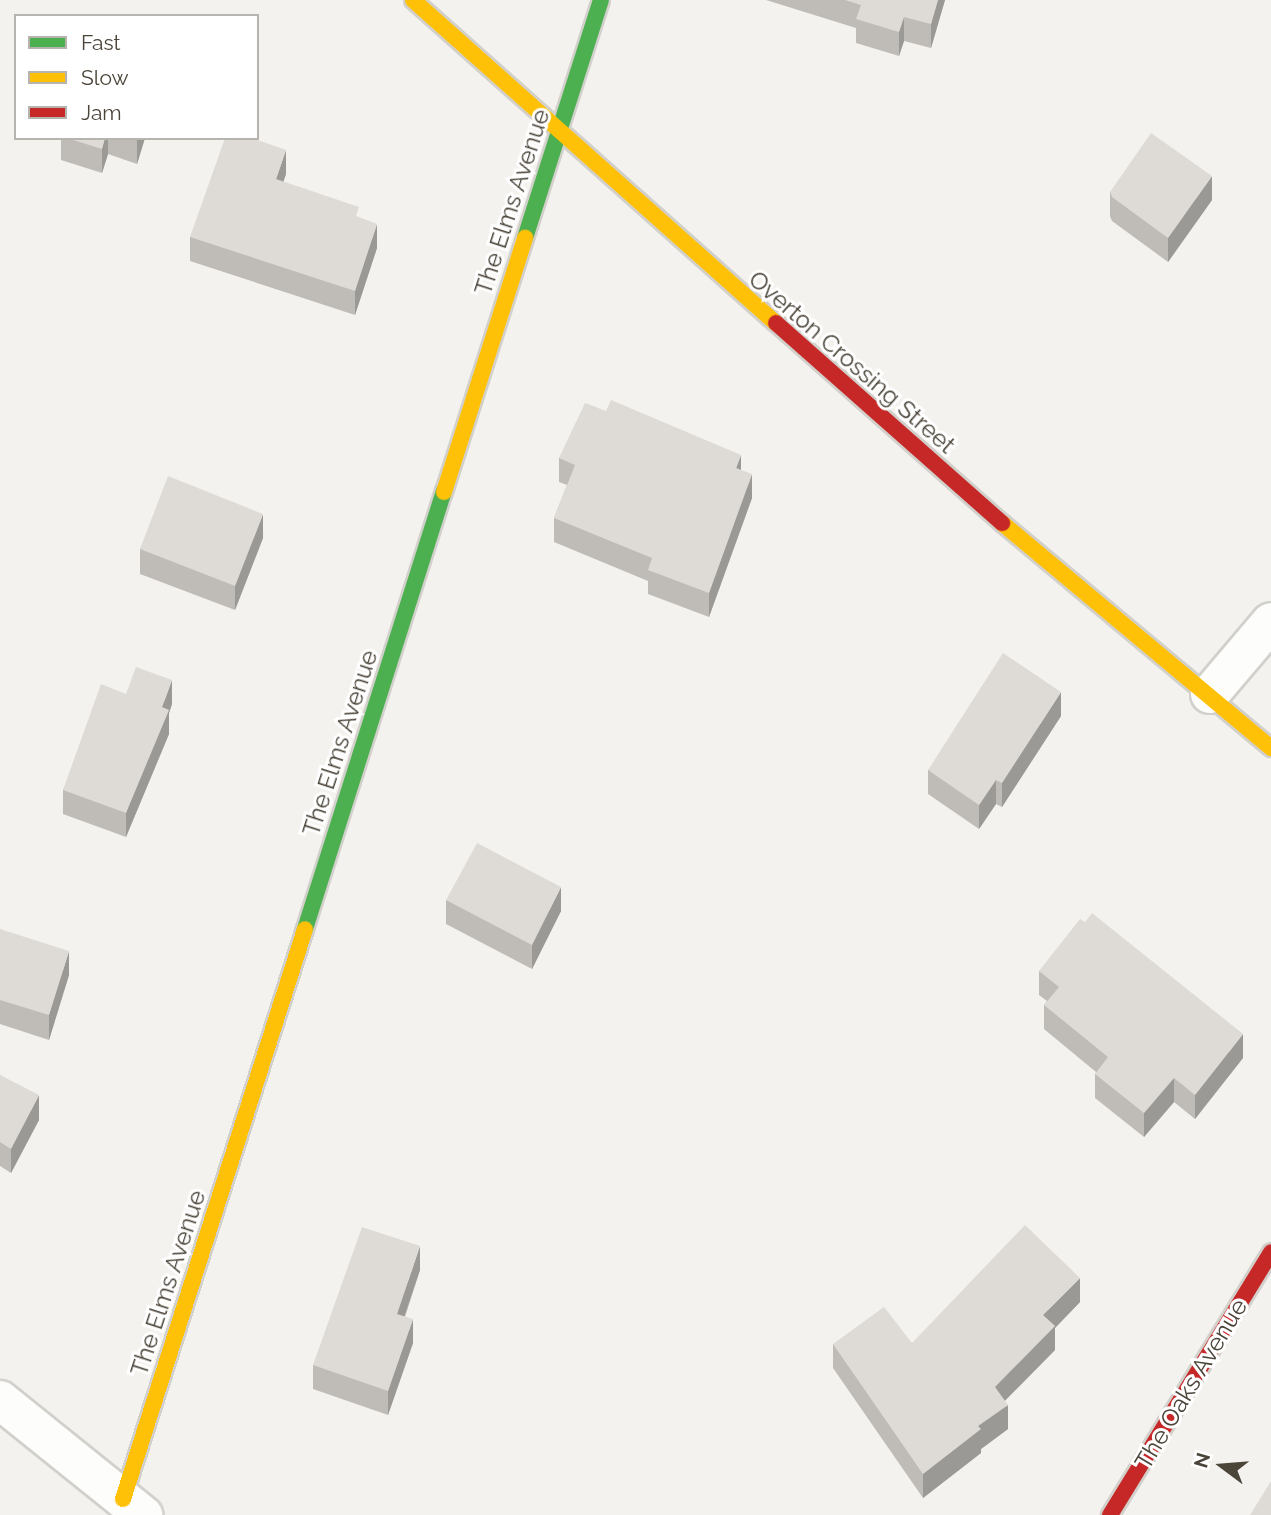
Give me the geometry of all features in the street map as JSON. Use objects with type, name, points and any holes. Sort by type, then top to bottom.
[{"type":"street","name":"Overton Crossing Street","points":[[412,0],[558,133],[963,489],[1271,748]]},
{"type":"street","name":"The Elms Avenue","points":[[133,1507],[601,0]]},
{"type":"street","points":[[1210,694],[1271,622]]},
{"type":"street","name":"The Oaks Avenue","points":[[1110,1515],[1271,1252]]},
{"type":"street","points":[[0,1400],[133,1507]]},
{"type":"building","points":[[845,0],[938,0],[931,24],[904,17],[899,32],[856,19],[861,5]]},
{"type":"building","points":[[1151,133],[1212,176],[1168,238],[1112,197],[1110,192]]},
{"type":"building","points":[[73,140],[104,140],[102,149]]},
{"type":"building","points":[[224,140],[258,140],[286,150],[276,179],[359,207],[356,216],[377,224],[355,291],[190,237]]},
{"type":"building","points":[[611,400],[741,455],[736,468],[752,474],[709,593],[648,570],[652,558],[554,518],[575,465],[559,458],[585,403],[606,411]]},
{"type":"building","points":[[168,476],[263,514],[235,586],[140,549]]},
{"type":"building","points":[[1003,653],[1061,692],[1002,783],[996,780],[979,805],[928,770]]},
{"type":"building","points":[[136,667],[172,680],[162,707],[169,710],[126,813],[63,790],[101,684],[126,694]]},
{"type":"building","points":[[477,843],[561,887],[532,945],[446,900]]},
{"type":"building","points":[[1092,913],[1243,1034],[1195,1095],[1174,1078],[1144,1113],[1095,1074],[1108,1057],[1044,1005],[1059,987],[1039,971],[1080,919],[1085,922]]},
{"type":"building","points":[[0,929],[69,951],[49,1015],[0,1000]]},
{"type":"building","points":[[0,1075],[39,1095],[11,1149],[0,1142]]},
{"type":"building","points":[[1025,1225],[1080,1278],[1043,1315],[1055,1326],[995,1387],[1008,1405],[978,1426],[981,1429],[923,1474],[833,1344],[884,1307],[912,1343]]},
{"type":"building","points":[[362,1227],[420,1246],[397,1314],[413,1319],[388,1391],[313,1365]]},
{"type":"building","points":[[1271,1481],[1271,1515],[1250,1515]]},
{"type":"traffic: fast","points":[[525,238],[601,0]]},
{"type":"traffic: fast","points":[[305,929],[444,492]]},
{"type":"traffic: slow","points":[[413,0],[776,323]]},
{"type":"traffic: slow","points":[[444,492],[525,238]]},
{"type":"traffic: slow","points":[[1002,523],[1271,748]]},
{"type":"traffic: slow","points":[[123,1499],[305,929]]},
{"type":"traffic: jam","points":[[776,323],[1002,523]]},
{"type":"traffic: jam","points":[[1110,1515],[1271,1252]]}]
